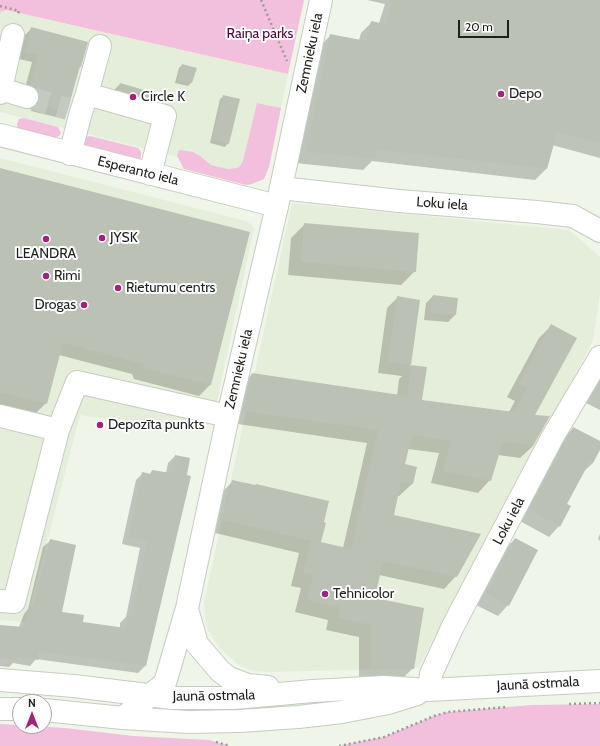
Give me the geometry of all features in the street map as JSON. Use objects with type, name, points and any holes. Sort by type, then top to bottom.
[{"type":"main road","name":"Zemnieku iela","points":[[122,718],[165,683],[187,608],[228,416],[279,197],[320,0]]},
{"type":"main road","points":[[13,35],[0,91],[27,97]]},
{"type":"main road","points":[[70,154],[79,105],[100,46]]},
{"type":"main road","points":[[79,105],[165,116],[150,174]]},
{"type":"main road","name":"Esperanto iela","points":[[0,135],[150,174],[279,197]]},
{"type":"main road","name":"Loku iela","points":[[279,197],[399,201],[566,215],[573,216],[600,231]]},
{"type":"main road","name":"Loku iela","points":[[429,690],[431,674],[453,626],[552,438],[600,357]]},
{"type":"main road","points":[[0,601],[14,602],[58,430],[77,382],[228,416]]},
{"type":"main road","points":[[0,416],[58,430]]},
{"type":"main road","points":[[187,608],[196,644],[220,671],[229,678],[248,685],[313,691]]},
{"type":"main road","name":"Jaunā ostmala","points":[[0,680],[74,686],[172,698],[234,698],[313,691],[384,687],[429,690],[600,681]]},
{"type":"main road","name":"Jaunā ostmala","points":[[52,711],[122,718],[188,722],[240,721],[342,712],[388,703],[429,690]]},
{"type":"main road","points":[[0,709],[12,709]]},
{"type":"path","points":[[261,0],[289,64]]},
{"type":"path","points":[[562,704],[600,703]]},
{"type":"path","points":[[338,746],[384,737],[434,716],[448,712],[509,707]]},
{"type":"shaded area","points":[[5,10],[288,74],[269,167],[242,173],[0,112],[0,12]]},
{"type":"shaded area","name":"Rietumu centrs","points":[[0,158],[246,221],[252,225],[254,229],[217,401],[200,432],[80,415],[26,622],[0,620]]},
{"type":"shaded area","points":[[292,203],[569,230],[600,257],[600,293],[593,341],[418,668],[270,672],[252,671],[237,664],[219,647],[206,627],[204,602]]},
{"type":"green space","name":"Raiņa parks","points":[[0,0],[304,0],[288,74],[6,10],[0,12]]},
{"type":"green space","points":[[257,103],[281,108],[269,167],[264,179],[246,185],[184,169],[177,156],[179,150],[193,152],[211,165],[228,169],[237,168],[240,166],[243,161]]},
{"type":"green space","points":[[24,118],[58,127],[61,133],[59,136],[53,138],[19,129],[17,124],[19,119]]},
{"type":"green space","points":[[90,136],[138,148],[141,152],[140,159],[134,160],[85,146],[84,140],[86,137]]},
{"type":"green space","points":[[600,704],[600,746],[339,746],[384,737],[434,716],[448,712],[532,705]]},
{"type":"green space","points":[[0,724],[12,725],[12,734],[52,734],[52,727],[133,736],[209,740],[230,746],[0,746]]},
{"type":"building","name":"Depo","points":[[393,0],[600,0],[600,144],[557,133],[547,169],[377,150],[375,159],[306,152],[330,34],[366,41],[371,21],[385,24]]},
{"type":"building","points":[[31,27],[88,42],[67,112],[37,104],[39,94],[36,88],[30,85],[38,55],[25,52]]},
{"type":"building","points":[[182,64],[197,68],[192,83],[178,80]]},
{"type":"building","points":[[120,83],[151,92],[149,99],[118,90]]},
{"type":"building","points":[[223,95],[240,99],[229,144],[212,139]]},
{"type":"building","name":"Rietumu centrs","points":[[0,168],[250,232],[211,385],[144,368],[143,364],[63,343],[47,404],[0,392]]},
{"type":"building","points":[[304,223],[419,233],[416,272],[301,262]]},
{"type":"building","points":[[433,295],[458,298],[456,315],[430,313]]},
{"type":"building","points":[[397,296],[420,300],[411,365],[388,362]]},
{"type":"building","points":[[551,324],[577,338],[535,415],[550,416],[533,446],[503,441],[491,481],[443,471],[451,441],[412,435],[405,464],[417,467],[413,484],[401,482],[394,515],[481,534],[457,577],[383,561],[375,598],[424,608],[414,669],[371,669],[371,625],[338,618],[340,607],[307,600],[313,575],[303,573],[311,541],[223,520],[232,480],[256,484],[329,501],[324,522],[326,523],[321,542],[351,549],[378,430],[243,411],[252,373],[407,396],[411,365],[427,367],[422,400],[514,412],[527,388],[518,384]]},
{"type":"building","points":[[573,427],[600,441],[600,450],[593,463],[590,461],[567,504],[571,506],[560,527],[530,510],[538,492],[561,451],[559,451]]},
{"type":"building","points":[[175,455],[190,458],[187,475],[191,476],[146,666],[39,652],[38,660],[18,657],[17,660],[0,659],[0,625],[24,627],[30,606],[33,606],[50,539],[76,545],[62,612],[84,615],[83,622],[126,628],[127,615],[131,616],[147,541],[128,538],[142,472],[151,474],[152,470],[171,473]]},
{"type":"building","points":[[515,538],[538,550],[509,606],[486,594]]},
{"type":"tunnel","points":[[27,97],[68,109]]},
{"type":"place","name":"Depo","points":[[501,94]]},
{"type":"place","name":"Circle K","points":[[133,97]]},
{"type":"place","name":"JYSK","points":[[102,238]]},
{"type":"place","name":"LEANDRA","points":[[46,239]]},
{"type":"place","name":"Rimi","points":[[46,276]]},
{"type":"place","name":"Rietumu centrs","points":[[118,288]]},
{"type":"place","name":"Drogas","points":[[84,305]]},
{"type":"place","name":"Depozīta punkts","points":[[100,425]]},
{"type":"place","name":"Tehnicolor","points":[[325,594]]}]
